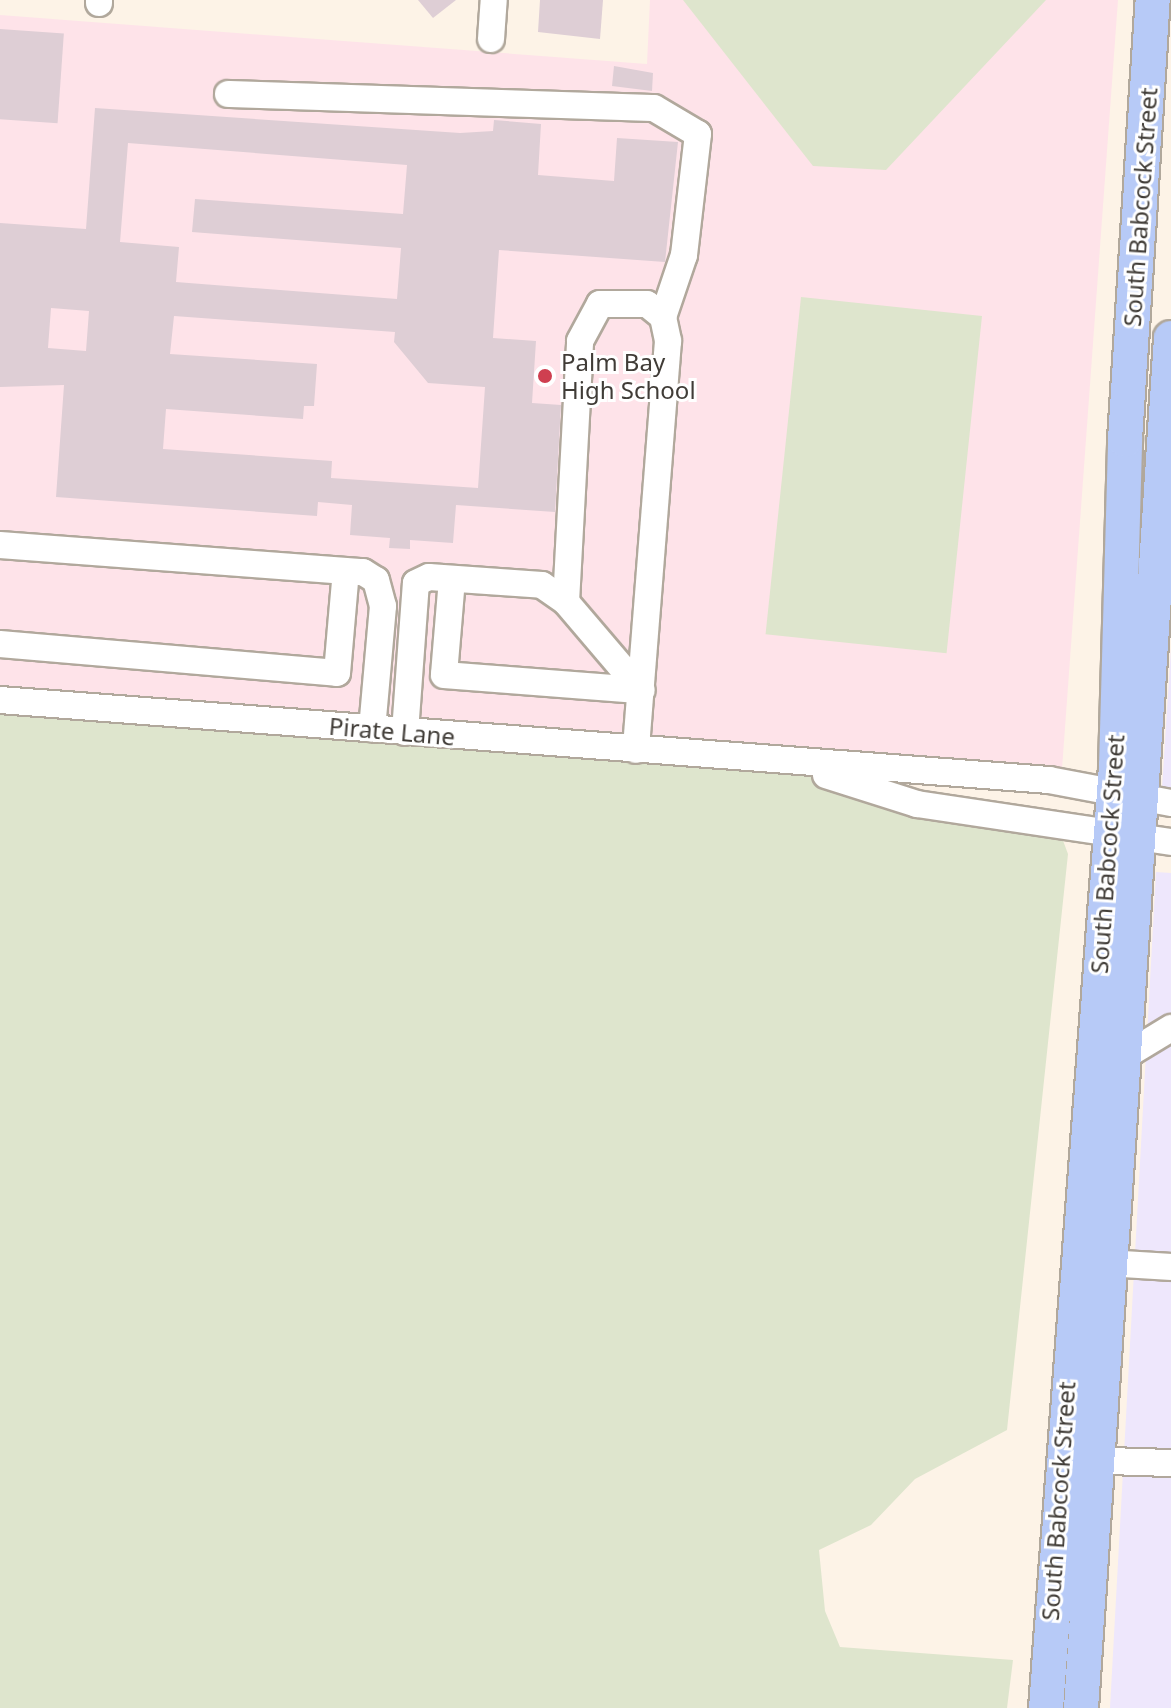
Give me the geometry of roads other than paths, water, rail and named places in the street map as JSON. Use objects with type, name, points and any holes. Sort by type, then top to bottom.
[{"type":"main road","name":"South Babcock Street","points":[[1141,799],[1125,440],[1153,0]]},
{"type":"main road","name":"South Babcock Street","points":[[1046,1708],[1060,1460],[1121,837],[1141,799],[1171,338]]},
{"type":"main road","name":"South Babcock Street","points":[[1081,1708],[1120,1059],[1121,837]]},
{"type":"street","points":[[491,39],[494,0]]},
{"type":"street","points":[[228,94],[654,108],[698,134],[684,255],[663,317],[668,341],[636,750]]},
{"type":"street","points":[[566,602],[580,341],[587,320],[600,304],[625,299],[663,317]]},
{"type":"street","points":[[0,545],[363,572],[382,591],[372,729]]},
{"type":"street","points":[[0,644],[337,673],[346,571]]},
{"type":"street","points":[[405,732],[416,583],[452,579],[542,585],[566,602],[641,690]]},
{"type":"street","points":[[452,579],[444,675],[641,690]]},
{"type":"street","name":"Pirate Lane","points":[[0,700],[1049,780],[1141,799]]},
{"type":"street","name":"Pirate Lane","points":[[784,762],[917,804],[1121,837],[1171,842]]},
{"type":"street","points":[[1120,1059],[1171,1028]]},
{"type":"street","points":[[1107,1263],[1171,1267]]},
{"type":"street","points":[[1060,1460],[1171,1463]]},
{"type":"place","name":"Palm Bay High School","points":[[545,376]]}]
